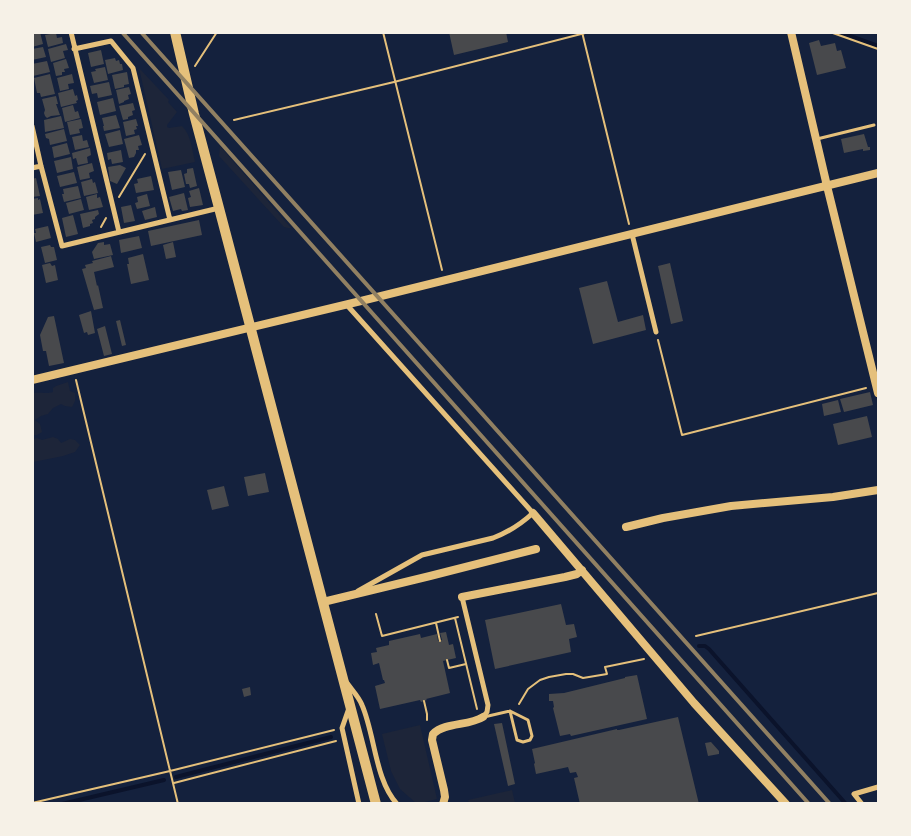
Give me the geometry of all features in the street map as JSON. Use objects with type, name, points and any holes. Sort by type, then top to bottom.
[{"type":"main road","points":[[176,32],[194,114],[376,804]]},
{"type":"street","points":[[71,32],[119,232]]},
{"type":"street","points":[[792,32],[827,186],[878,389]]},
{"type":"street","points":[[74,49],[110,41],[133,68],[170,220]]},
{"type":"street","points":[[32,126],[62,246],[219,208]]},
{"type":"street","points":[[32,168],[41,166]]},
{"type":"street","points":[[32,380],[878,173]]},
{"type":"street","points":[[632,234],[656,332]]},
{"type":"street","points":[[346,304],[533,513],[694,703],[786,804]]},
{"type":"street","points":[[626,527],[663,518],[731,506],[825,498],[878,490]]},
{"type":"street","points":[[351,595],[422,555],[494,538],[518,525],[533,513]]},
{"type":"street","points":[[323,602],[536,549]]},
{"type":"street","points":[[443,804],[444,790],[432,740],[433,734],[439,729],[484,717],[488,705],[462,596],[565,577],[577,574],[582,570]]},
{"type":"street","points":[[342,676],[361,702],[385,785],[398,804]]},
{"type":"street","points":[[350,707],[342,728],[359,804]]},
{"type":"street","points":[[862,804],[854,794],[878,787]]},
{"type":"lane","points":[[816,139],[874,125]]},
{"type":"lane","points":[[484,717],[510,711],[528,720],[532,736],[530,740],[523,742],[517,740],[510,711]]},
{"type":"path","points":[[195,66],[217,32]]},
{"type":"path","points":[[383,32],[444,280]]},
{"type":"path","points":[[234,120],[394,82],[588,32]]},
{"type":"path","points":[[830,32],[878,49]]},
{"type":"path","points":[[582,33],[632,234]]},
{"type":"path","points":[[94,238],[151,143]]},
{"type":"path","points":[[656,332],[682,435],[878,389]]},
{"type":"path","points":[[73,370],[178,804]]},
{"type":"path","points":[[696,636],[878,593]]},
{"type":"path","points":[[376,614],[382,636],[461,616]]},
{"type":"path","points":[[455,618],[477,708]]},
{"type":"path","points":[[436,623],[440,641]]},
{"type":"path","points":[[519,704],[528,689],[549,676],[573,674],[582,678],[607,674],[605,667],[644,659]]},
{"type":"path","points":[[447,660],[449,668],[466,664]]},
{"type":"path","points":[[424,701],[427,720]]},
{"type":"path","points":[[32,804],[171,773],[342,728]]},
{"type":"path","points":[[173,782],[343,738]]},
{"type":"shaded area","points":[[139,68],[169,100],[168,102],[177,112],[167,127],[182,126],[191,143],[195,162],[162,169]]},
{"type":"shaded area","points":[[220,146],[291,228],[284,227],[219,156]]},
{"type":"shaded area","points":[[68,382],[70,391],[75,393],[75,401],[72,407],[61,404],[53,408],[48,414],[35,420],[40,424],[42,432],[33,435],[33,393],[53,392],[53,388],[56,386]]},
{"type":"shaded area","points":[[53,437],[61,443],[70,439],[75,440],[80,445],[75,452],[33,462],[33,439],[42,440]]},
{"type":"shaded area","points":[[420,725],[437,799],[417,804],[400,789],[391,771],[382,734]]},
{"type":"shaded area","points":[[512,790],[515,803],[469,803],[468,800]]},
{"type":"building","points":[[40,32],[43,44],[32,47],[32,34]]},
{"type":"building","points":[[449,32],[506,32],[508,42],[454,55]]},
{"type":"building","points":[[56,33],[57,38],[62,37],[63,43],[48,47],[45,35]]},
{"type":"building","points":[[819,40],[821,46],[835,43],[837,51],[841,50],[846,68],[817,75],[809,43]]},
{"type":"building","points":[[66,44],[68,50],[63,51],[65,58],[51,62],[48,49]]},
{"type":"building","points":[[43,47],[46,57],[32,60],[32,49]]},
{"type":"building","points":[[101,50],[104,64],[91,67],[88,53]]},
{"type":"building","points":[[115,58],[116,61],[119,60],[120,64],[122,64],[123,70],[108,74],[105,60]]},
{"type":"building","points":[[66,59],[69,68],[64,69],[65,72],[62,72],[62,75],[56,76],[53,63]]},
{"type":"building","points":[[47,61],[50,72],[33,76],[32,64]]},
{"type":"building","points":[[105,67],[108,80],[94,83],[91,72]]},
{"type":"building","points":[[127,72],[129,84],[115,89],[112,75]]},
{"type":"building","points":[[50,74],[55,94],[41,97],[40,93],[37,93],[34,78]]},
{"type":"building","points":[[72,74],[74,83],[68,84],[69,89],[60,91],[57,78]]},
{"type":"building","points":[[109,82],[112,95],[98,98],[97,93],[92,94],[90,86]]},
{"type":"building","points":[[129,87],[131,94],[128,95],[129,99],[119,104],[116,90]]},
{"type":"building","points":[[73,89],[75,96],[77,95],[77,103],[61,107],[58,93]]},
{"type":"building","points":[[56,96],[58,104],[56,104],[60,115],[47,118],[44,113],[42,99]]},
{"type":"building","points":[[113,98],[116,111],[100,115],[97,102]]},
{"type":"building","points":[[133,103],[135,110],[132,111],[133,115],[123,120],[119,106]]},
{"type":"building","points":[[73,105],[75,112],[78,111],[80,118],[65,122],[62,108]]},
{"type":"building","points":[[116,115],[120,128],[104,131],[102,118]]},
{"type":"building","points":[[61,116],[64,128],[45,132],[44,120]]},
{"type":"building","points":[[81,119],[83,128],[79,129],[80,133],[70,135],[67,122]]},
{"type":"building","points":[[136,119],[138,126],[134,130],[135,134],[126,136],[123,122]]},
{"type":"building","points":[[64,129],[67,141],[50,145],[49,139],[46,138],[45,134]]},
{"type":"building","points":[[120,130],[123,144],[109,147],[105,134]]},
{"type":"building","points":[[864,134],[870,150],[863,151],[863,149],[844,153],[841,139]]},
{"type":"building","points":[[82,135],[83,141],[87,140],[89,147],[75,150],[72,137]]},
{"type":"building","points":[[139,135],[142,145],[138,146],[139,150],[136,150],[134,157],[129,158],[124,139]]},
{"type":"building","points":[[67,143],[70,154],[54,158],[52,147]]},
{"type":"building","points":[[90,148],[91,155],[87,157],[88,163],[78,165],[76,158],[73,159],[72,153]]},
{"type":"building","points":[[121,150],[123,162],[112,164],[111,159],[108,160],[107,153]]},
{"type":"building","points":[[71,157],[73,169],[57,173],[54,161]]},
{"type":"building","points":[[92,163],[94,171],[89,173],[90,178],[80,180],[77,167]]},
{"type":"building","points":[[120,165],[126,168],[117,184],[110,181],[108,167]]},
{"type":"building","points":[[193,168],[197,186],[190,188],[189,184],[186,184],[184,174],[187,173],[187,169]]},
{"type":"building","points":[[181,170],[185,187],[172,190],[168,172]]},
{"type":"building","points":[[74,172],[77,183],[60,187],[57,176]]},
{"type":"building","points":[[151,176],[154,190],[136,193],[134,184],[138,183],[137,179]]},
{"type":"building","points":[[36,178],[40,196],[32,197],[32,179]]},
{"type":"building","points":[[92,179],[93,183],[95,182],[98,193],[84,196],[81,182]]},
{"type":"building","points":[[78,186],[81,198],[64,202],[63,189]]},
{"type":"building","points":[[199,188],[203,205],[190,207],[188,198],[191,197],[189,191]]},
{"type":"building","points":[[184,193],[188,210],[173,211],[169,197]]},
{"type":"building","points":[[97,194],[97,198],[100,197],[103,207],[89,210],[86,197]]},
{"type":"building","points":[[147,194],[150,206],[137,209],[135,203],[138,202],[137,197]]},
{"type":"building","points":[[38,198],[38,200],[40,199],[43,213],[32,215],[32,199]]},
{"type":"building","points":[[81,199],[84,210],[69,214],[66,203]]},
{"type":"building","points":[[131,205],[135,221],[124,223],[121,207]]},
{"type":"building","points":[[155,207],[157,217],[145,220],[142,211]]},
{"type":"building","points":[[98,210],[99,214],[92,220],[93,223],[83,228],[80,214]]},
{"type":"building","points":[[73,215],[78,234],[66,237],[62,218]]},
{"type":"building","points":[[199,220],[202,235],[151,246],[148,231]]},
{"type":"building","points":[[48,226],[51,238],[36,242],[35,229]]},
{"type":"building","points":[[139,236],[142,248],[121,253],[119,240]]},
{"type":"building","points":[[104,242],[104,245],[110,244],[113,255],[94,259],[92,252],[98,243]]},
{"type":"building","points":[[173,242],[176,257],[166,259],[163,245]]},
{"type":"building","points":[[50,245],[54,247],[57,260],[45,263],[41,247]]},
{"type":"building","points":[[143,254],[149,280],[131,284],[127,264],[129,264],[128,258]]},
{"type":"building","points":[[111,256],[114,267],[94,272],[103,308],[94,310],[82,269],[86,268],[85,265],[93,263],[92,261]]},
{"type":"building","points":[[50,263],[52,266],[55,265],[58,280],[46,283],[42,265]]},
{"type":"building","points":[[670,263],[683,321],[671,324],[658,266]]},
{"type":"building","points":[[607,281],[618,322],[643,315],[646,330],[593,344],[579,288]]},
{"type":"building","points":[[91,311],[95,333],[88,335],[87,332],[84,333],[79,315]]},
{"type":"building","points":[[54,316],[64,363],[49,366],[46,351],[43,351],[40,335],[48,317]]},
{"type":"building","points":[[120,320],[126,345],[122,346],[116,321]]},
{"type":"building","points":[[105,326],[112,354],[104,356],[97,329]]},
{"type":"building","points":[[870,392],[873,405],[844,412],[840,399]]},
{"type":"building","points":[[838,400],[841,412],[824,416],[822,404]]},
{"type":"building","points":[[867,416],[872,437],[838,445],[833,424]]},
{"type":"building","points":[[265,473],[269,492],[248,496],[244,477]]},
{"type":"building","points":[[224,486],[229,506],[212,510],[207,490]]},
{"type":"building","points":[[561,604],[566,625],[574,624],[577,637],[569,639],[571,652],[495,669],[485,620]]},
{"type":"building","points":[[446,632],[449,645],[453,644],[456,658],[443,661],[450,693],[421,702],[420,700],[380,709],[375,686],[385,683],[379,663],[373,665],[371,653],[377,652],[376,648],[389,645],[389,641],[420,634],[421,638],[437,634],[438,641],[442,640],[440,633]]},
{"type":"building","points":[[637,675],[647,719],[571,736],[570,734],[560,736],[553,701],[549,701],[549,694],[564,693]]},
{"type":"building","points":[[250,687],[251,695],[244,697],[242,689]]},
{"type":"building","points":[[678,717],[699,804],[580,804],[574,778],[578,777],[576,772],[570,773],[568,767],[536,774],[532,749]]},
{"type":"building","points":[[502,723],[515,784],[508,786],[494,724]]},
{"type":"building","points":[[711,742],[719,751],[719,754],[708,756],[705,743]]},
{"type":"waterway","points":[[839,32],[878,46]]},
{"type":"waterway","points":[[699,646],[705,646],[709,649],[846,804]]},
{"type":"waterway","points":[[176,777],[331,737]]},
{"type":"waterway","points":[[62,804],[164,780]]},
{"type":"railway","points":[[122,32],[809,804]]},
{"type":"railway","points":[[141,32],[830,804]]}]
